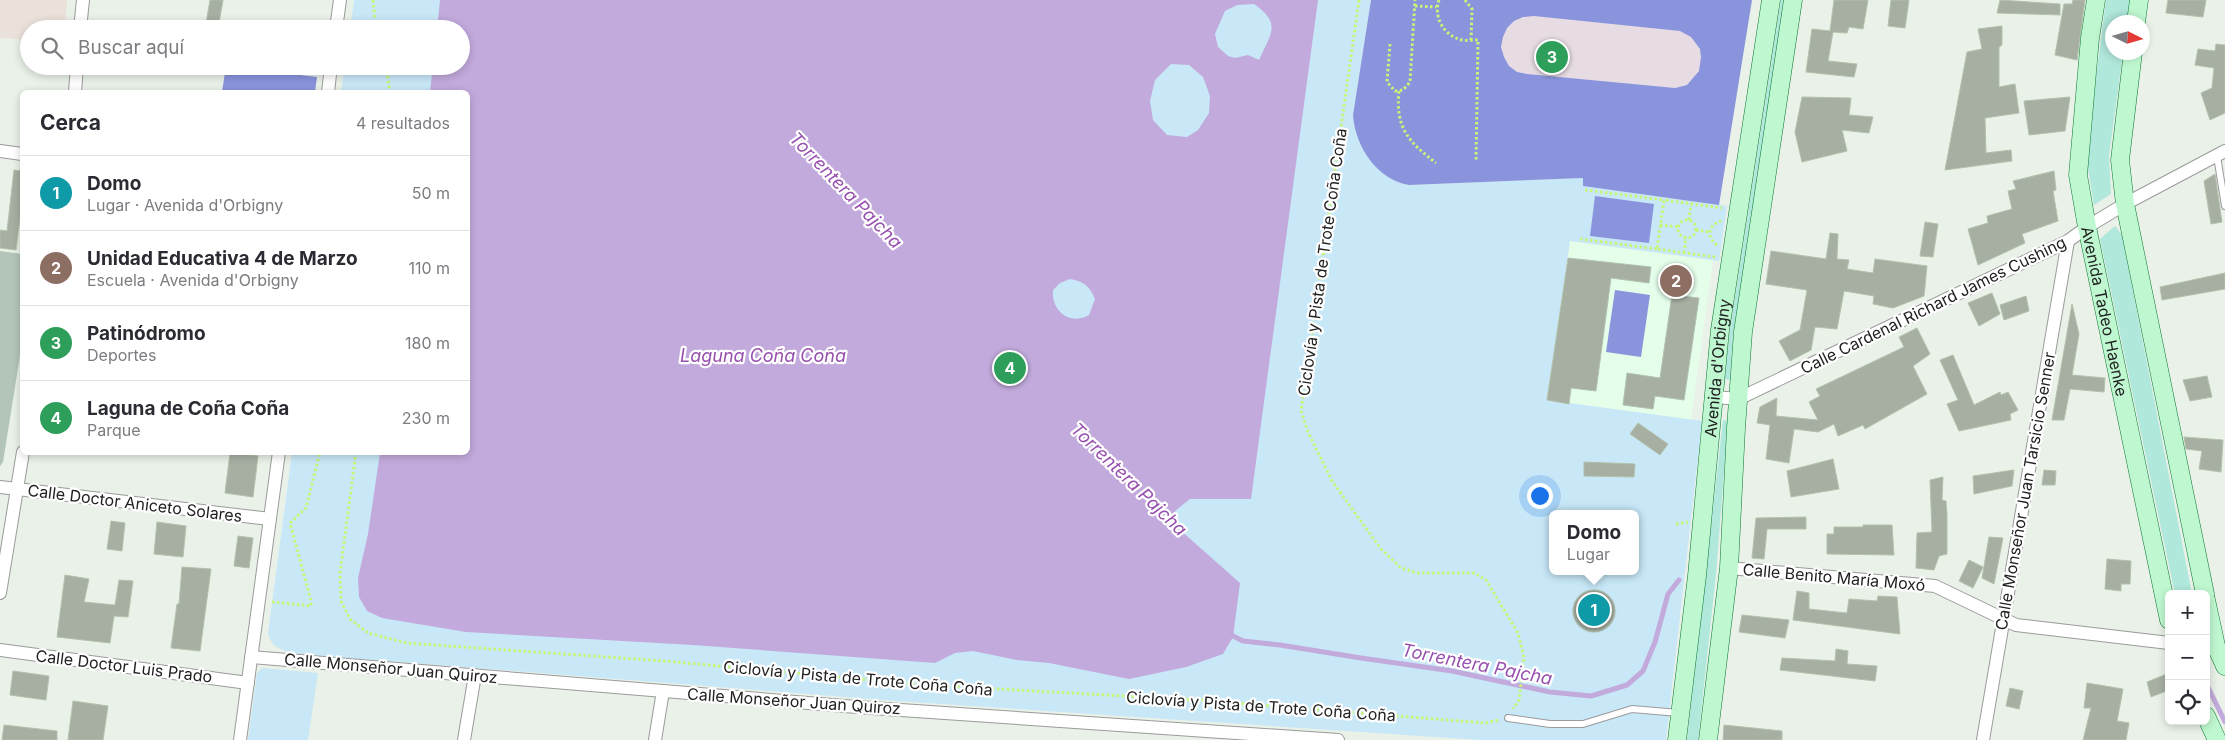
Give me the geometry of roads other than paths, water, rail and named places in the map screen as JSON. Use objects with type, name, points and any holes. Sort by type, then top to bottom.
[{"type":"main road","name":"Avenida d'Orbigny","points":[[1677,740],[1697,576],[1720,330],[1772,0]]},
{"type":"main road","name":"Avenida d'Orbigny","points":[[1708,740],[1729,568],[1743,332],[1793,0]]},
{"type":"main road","name":"Avenida Tadeo Haenke","points":[[2096,0],[2090,38],[2078,175],[2087,227],[2165,601]]},
{"type":"main road","points":[[2137,15],[2139,0]]},
{"type":"main road","points":[[2132,60],[2120,160],[2125,204],[2204,590]]},
{"type":"main road","points":[[2210,618],[2216,646],[2225,666]]},
{"type":"main road","points":[[2210,725],[2217,740]]},
{"type":"street","points":[[81,20],[83,0]]},
{"type":"street","points":[[337,20],[340,0]]},
{"type":"street","points":[[75,90],[76,75]]},
{"type":"street","points":[[328,90],[330,75]]},
{"type":"street","points":[[0,151],[20,154]]},
{"type":"street","name":"Calle Cardenal Richard James Cushing","points":[[1738,399],[2068,241],[2125,204],[2221,154]]},
{"type":"street","name":"Calle Monseñor Juan Tarsicio Senner","points":[[1983,740],[2068,241]]},
{"type":"street","points":[[1714,397],[1738,399]]},
{"type":"street","points":[[0,592],[22,455]]},
{"type":"street","points":[[240,740],[279,455]]},
{"type":"street","name":"Calle Doctor Aniceto Solares","points":[[0,487],[270,519]]},
{"type":"street","name":"Calle Benito María Moxó","points":[[1729,568],[1935,586],[2016,625],[2165,643]]},
{"type":"street","name":"Calle Doctor Luis Prado","points":[[0,650],[248,682]]},
{"type":"street","name":"Calle Monseñor Juan Quiroz","points":[[251,656],[1198,735],[1338,740]]},
{"type":"street","points":[[464,740],[475,675]]},
{"type":"street","points":[[656,740],[663,691]]},
{"type":"lane","points":[[2221,154],[2225,206]]},
{"type":"lane","points":[[1508,718],[1550,724],[1582,724],[1632,709],[1680,713]]},
{"type":"water","name":"Laguna Coña Coña","points":[[440,0],[1318,0],[1251,499],[1190,499],[1175,511],[1179,529],[1240,583],[1233,637],[1223,654],[1186,667],[1129,679],[1049,663],[1017,660],[973,651],[955,653],[935,663],[693,645],[466,632],[382,618],[367,611],[359,597],[358,578],[368,534],[380,455],[470,455],[470,90],[430,90],[432,75],[470,75],[470,20],[438,20]],"holes":[[[1254,4],[1268,17],[1272,29],[1259,60],[1248,55],[1235,58],[1228,56],[1218,47],[1215,34],[1225,11],[1237,5]],[[1171,64],[1189,65],[1203,77],[1210,96],[1209,113],[1198,130],[1187,137],[1167,135],[1153,120],[1150,101],[1155,80]],[[1070,279],[1079,281],[1088,287],[1095,299],[1089,315],[1082,318],[1075,319],[1063,314],[1053,298],[1053,290],[1060,283]]]},
{"type":"waterway","name":"Torrentera Pajcha","points":[[1229,634],[1243,641],[1452,671],[1550,692],[1591,696],[1627,685],[1643,671],[1655,642],[1668,594],[1679,580]]},
{"type":"waterway","name":"Torrentera Pajcha","points":[[2210,691],[2225,722]]},
{"type":"place","name":"Patinódromo","points":[[1552,57]]},
{"type":"place","name":"Unidad Educativa 4 de Marzo","points":[[1676,281]]},
{"type":"place","name":"Laguna de Coña Coña","points":[[1010,368]]},
{"type":"place","name":"Domo","points":[[1594,610]]}]
